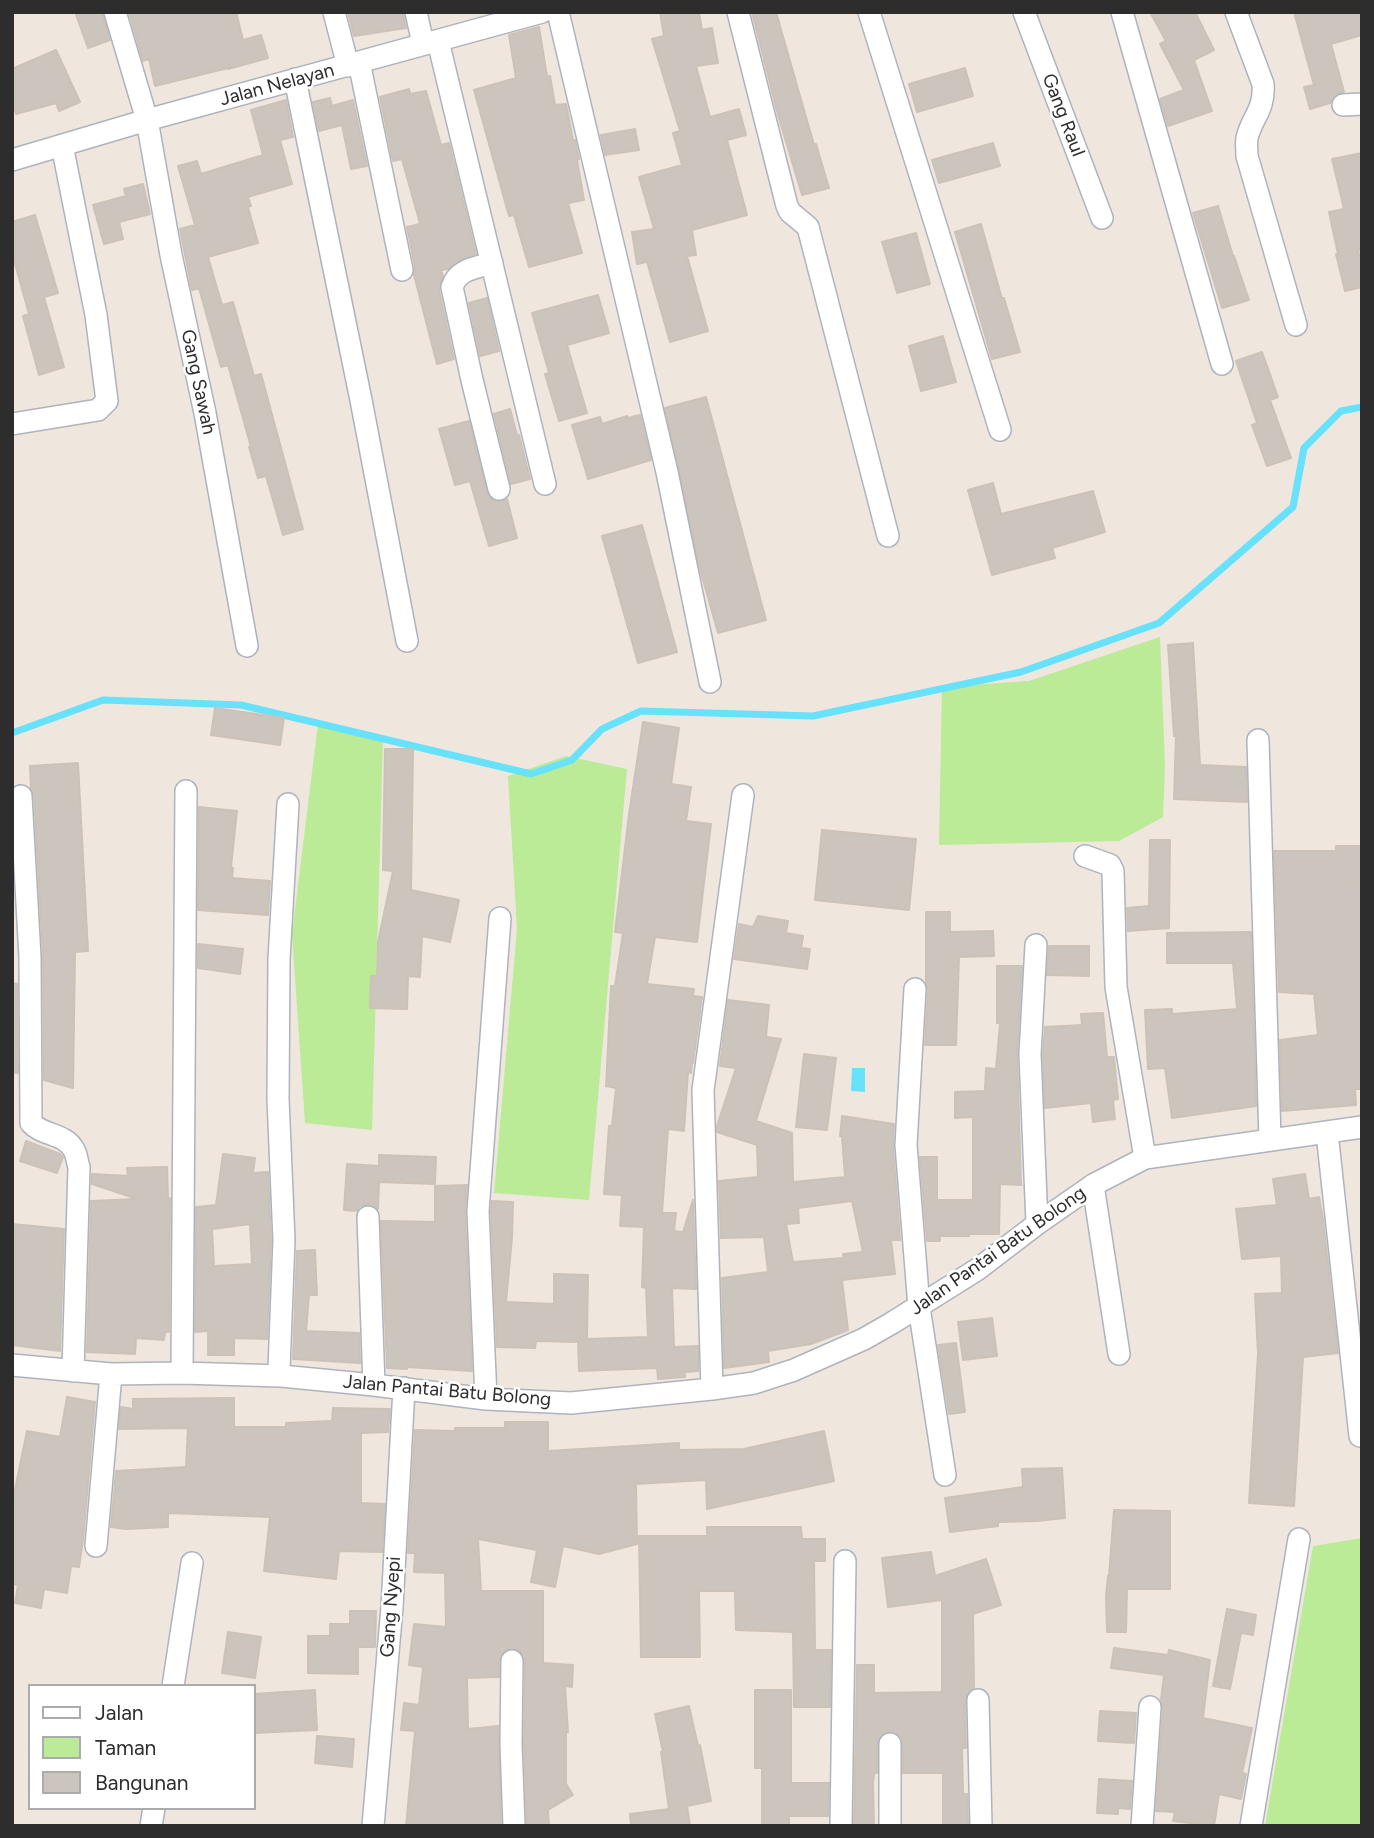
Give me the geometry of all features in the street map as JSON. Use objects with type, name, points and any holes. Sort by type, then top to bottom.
[{"type":"street","name":"Gang Sawah","points":[[115,12],[147,120],[247,646]]},
{"type":"street","points":[[334,12],[354,64],[402,270]]},
{"type":"street","points":[[416,12],[430,42],[492,263],[545,484]]},
{"type":"street","name":"Jalan Nelayan","points":[[12,160],[430,42],[502,18],[542,12]]},
{"type":"street","points":[[558,12],[667,472],[710,682]]},
{"type":"street","points":[[737,12],[787,206],[790,212],[808,227],[888,536]]},
{"type":"street","points":[[869,12],[1000,430]]},
{"type":"street","name":"Gang Raul","points":[[1024,12],[1102,218]]},
{"type":"street","points":[[1122,12],[1222,364]]},
{"type":"street","points":[[1236,12],[1263,84],[1262,104],[1248,137],[1247,156],[1296,325]]},
{"type":"street","points":[[295,79],[407,641]]},
{"type":"street","points":[[12,424],[98,410],[107,401],[96,315],[62,145]]},
{"type":"street","points":[[492,263],[463,271],[455,278],[452,287],[499,489]]},
{"type":"street","points":[[1258,740],[1270,1140]]},
{"type":"street","points":[[182,1373],[186,791]]},
{"type":"street","points":[[712,1389],[703,1090],[743,795]]},
{"type":"street","points":[[21,796],[30,957],[31,1123],[36,1128],[62,1137],[74,1150],[79,1167],[73,1371]]},
{"type":"street","points":[[281,1376],[279,1369],[284,1240],[278,1099],[279,973],[288,804]]},
{"type":"street","points":[[1086,856],[1110,864],[1113,871],[1116,987],[1145,1158]]},
{"type":"street","points":[[486,1399],[478,1211],[500,918]]},
{"type":"street","points":[[1036,945],[1030,1054],[1037,1224]]},
{"type":"street","points":[[915,989],[906,1145],[919,1307],[945,1475]]},
{"type":"street","name":"Jalan Pantai Batu Bolong","points":[[12,1365],[111,1374],[281,1376],[486,1399],[571,1403],[754,1383],[794,1370],[864,1339],[978,1269],[1093,1185],[1145,1158],[1362,1128]]},
{"type":"street","points":[[1327,1133],[1360,1436]]},
{"type":"street","points":[[1093,1185],[1119,1354]]},
{"type":"street","points":[[368,1217],[374,1385]]},
{"type":"street","points":[[96,1546],[111,1374]]},
{"type":"street","name":"Gang Nyepi","points":[[373,1826],[392,1607],[404,1388]]},
{"type":"street","points":[[1251,1826],[1299,1539]]},
{"type":"street","points":[[841,1826],[845,1561]]},
{"type":"street","points":[[173,1684],[192,1563]]},
{"type":"street","points":[[512,1661],[510,1744],[514,1826]]},
{"type":"street","points":[[978,1700],[981,1826]]},
{"type":"street","points":[[1142,1826],[1150,1707]]},
{"type":"street","points":[[890,1744],[890,1826]]},
{"type":"green space","points":[[1160,637],[1165,766],[1163,817],[1119,841],[939,845],[942,687],[1029,681]]},
{"type":"green space","points":[[318,724],[383,737],[372,1130],[305,1123],[292,934]]},
{"type":"green space","points":[[566,756],[627,769],[589,1200],[494,1193],[517,929],[508,776]]},
{"type":"green space","points":[[1362,1538],[1362,1826],[1265,1826],[1313,1546]]},
{"type":"water","points":[[852,1068],[865,1068],[865,1092],[851,1091]]},
{"type":"building","points":[[75,12],[102,12],[110,40],[88,48]]},
{"type":"building","points":[[129,12],[236,12],[243,40],[261,35],[268,58],[155,86],[149,59],[143,61]]},
{"type":"building","points":[[348,12],[403,12],[406,28],[354,36]]},
{"type":"building","points":[[660,12],[699,12],[702,30],[712,28],[718,63],[696,66],[710,117],[739,109],[746,135],[727,140],[747,215],[692,230],[696,255],[687,256],[708,331],[670,342],[647,262],[637,264],[632,232],[654,229],[639,177],[682,165],[673,133],[680,131],[652,39],[664,36]]},
{"type":"building","points":[[752,12],[776,12],[829,188],[802,195]]},
{"type":"building","points":[[1150,12],[1195,12],[1214,50],[1194,60],[1212,111],[1168,126],[1160,99],[1184,90],[1160,44],[1166,41]]},
{"type":"building","points":[[1294,12],[1362,12],[1362,35],[1331,44],[1344,92],[1335,94],[1330,103],[1310,109],[1304,87],[1314,85]]},
{"type":"building","points":[[539,27],[555,105],[566,104],[579,159],[577,160],[584,200],[568,203],[582,253],[529,267],[514,215],[509,216],[474,90],[516,78],[509,35]]},
{"type":"building","points":[[56,50],[80,102],[59,111],[56,103],[16,114],[12,99],[12,69]]},
{"type":"building","points":[[965,68],[973,96],[917,112],[909,84]]},
{"type":"building","points":[[409,89],[410,94],[426,91],[441,145],[449,143],[476,254],[441,270],[443,276],[439,290],[454,359],[437,364],[414,275],[415,267],[407,227],[420,224],[402,159],[393,161],[380,97]]},
{"type":"building","points":[[330,98],[332,106],[353,100],[367,166],[351,169],[342,125],[319,131],[313,102]]},
{"type":"building","points":[[286,100],[293,137],[280,140],[292,184],[248,197],[251,206],[248,207],[258,243],[208,257],[222,305],[233,302],[254,376],[261,374],[303,529],[283,535],[266,476],[258,478],[228,365],[221,367],[199,288],[192,290],[180,229],[195,225],[178,166],[197,161],[201,174],[263,155],[251,110]]},
{"type":"building","points":[[635,129],[639,150],[605,155],[601,135]]},
{"type":"building","points":[[993,143],[1000,166],[939,183],[932,160]]},
{"type":"building","points":[[1362,153],[1362,250],[1358,251],[1362,265],[1362,287],[1345,291],[1329,212],[1344,209],[1332,159]]},
{"type":"building","points":[[143,184],[150,214],[119,222],[123,239],[104,244],[93,205],[126,196],[124,189]]},
{"type":"building","points":[[1218,206],[1249,300],[1222,308],[1193,213]]},
{"type":"building","points":[[35,215],[58,293],[44,297],[64,367],[39,375],[23,316],[29,314],[12,253],[12,222]]},
{"type":"building","points":[[981,224],[1020,352],[992,359],[955,232]]},
{"type":"building","points":[[916,233],[930,284],[897,293],[882,242]]},
{"type":"building","points":[[598,295],[609,333],[567,345],[587,413],[559,421],[545,374],[549,373],[532,313]]},
{"type":"building","points":[[487,298],[499,351],[480,356],[469,303]]},
{"type":"building","points":[[943,336],[956,382],[921,391],[909,346]]},
{"type":"building","points":[[1262,352],[1278,397],[1270,400],[1291,458],[1267,466],[1252,425],[1257,423],[1236,361]]},
{"type":"building","points":[[706,397],[766,620],[718,633],[700,569],[665,408]]},
{"type":"building","points":[[510,409],[530,479],[511,484],[494,414]]},
{"type":"building","points":[[640,415],[651,460],[588,479],[572,425],[600,417],[602,424]]},
{"type":"building","points":[[469,421],[489,498],[501,502],[507,499],[517,538],[489,546],[470,481],[455,485],[439,429]]},
{"type":"building","points":[[993,483],[1001,514],[1093,491],[1105,532],[1052,548],[1055,558],[992,575],[968,490]]},
{"type":"building","points":[[642,525],[677,652],[638,663],[602,536]]},
{"type":"building","points":[[1193,643],[1200,765],[1246,767],[1247,802],[1174,799],[1176,735],[1174,736],[1168,645]]},
{"type":"building","points":[[215,708],[284,718],[280,745],[211,735]]},
{"type":"building","points":[[643,722],[679,728],[671,784],[691,787],[686,821],[711,824],[697,942],[655,937],[647,984],[694,989],[693,996],[702,997],[693,1063],[691,1073],[688,1072],[684,1131],[668,1129],[662,1213],[676,1213],[674,1231],[683,1232],[693,1200],[696,1289],[672,1288],[674,1347],[698,1346],[698,1371],[685,1372],[685,1377],[658,1379],[657,1368],[579,1371],[578,1342],[536,1341],[535,1348],[497,1347],[491,1211],[492,1201],[513,1202],[506,1302],[554,1304],[554,1274],[588,1275],[587,1339],[648,1337],[646,1288],[642,1287],[644,1227],[620,1226],[622,1195],[604,1194],[609,1126],[612,1126],[616,1088],[606,1086],[611,986],[615,986],[623,933],[615,932]]},
{"type":"building","points":[[385,749],[413,749],[411,890],[459,900],[450,942],[422,936],[420,977],[408,976],[407,1009],[370,1008],[371,976],[377,976],[378,942],[393,871],[383,870]]},
{"type":"building","points":[[78,763],[88,951],[75,952],[73,1088],[44,1080],[43,956],[30,766]]},
{"type":"building","points":[[199,807],[237,811],[232,878],[270,881],[268,915],[198,910]]},
{"type":"building","points":[[822,830],[916,839],[909,910],[815,900]]},
{"type":"building","points":[[1150,840],[1170,840],[1169,928],[1128,931],[1127,908],[1149,906]]},
{"type":"building","points":[[1336,846],[1362,846],[1362,1089],[1355,1089],[1356,1105],[1282,1111],[1280,1040],[1318,1035],[1314,994],[1279,992],[1274,851],[1336,851]]},
{"type":"building","points":[[926,912],[950,912],[950,932],[993,931],[994,956],[959,957],[956,1045],[925,1045],[928,990]]},
{"type":"building","points":[[758,916],[788,921],[786,933],[803,936],[801,948],[810,949],[807,969],[734,959],[739,924],[753,927]]},
{"type":"building","points":[[1251,932],[1256,1106],[1172,1118],[1165,1068],[1148,1069],[1145,1010],[1172,1009],[1172,1014],[1237,1009],[1233,963],[1167,963],[1167,933]]},
{"type":"building","points":[[198,944],[243,949],[240,974],[198,968]]},
{"type":"building","points":[[1049,946],[1089,946],[1089,976],[1047,975]]},
{"type":"building","points":[[997,966],[1022,966],[1017,1053],[1021,1185],[1000,1184],[999,1234],[940,1236],[940,1241],[927,1241],[920,1157],[937,1157],[937,1200],[973,1200],[973,1117],[955,1118],[955,1092],[985,1091],[986,1068],[996,1069],[1000,1023],[997,1023]]},
{"type":"building","points":[[12,983],[17,984],[18,1073],[12,1072]]},
{"type":"building","points":[[728,1000],[769,1005],[766,1037],[781,1039],[756,1121],[792,1133],[793,1182],[845,1177],[840,1136],[842,1116],[894,1124],[893,1146],[900,1240],[891,1240],[895,1274],[842,1280],[848,1330],[811,1344],[768,1351],[769,1362],[724,1368],[722,1278],[768,1272],[764,1237],[721,1238],[719,1181],[758,1177],[757,1145],[717,1132],[736,1068],[720,1066]],"holes":[[[852,1201],[863,1252],[843,1254],[844,1258],[793,1262],[786,1224],[799,1223],[798,1208]]]},
{"type":"building","points":[[1103,1013],[1107,1057],[1114,1057],[1118,1099],[1113,1100],[1115,1119],[1093,1122],[1091,1103],[1045,1108],[1045,1027],[1082,1025],[1081,1014]]},
{"type":"building","points":[[804,1054],[836,1058],[827,1130],[796,1127]]},
{"type":"building","points":[[26,1141],[63,1157],[57,1173],[20,1161]]},
{"type":"building","points":[[223,1154],[255,1158],[253,1173],[268,1172],[271,1240],[267,1339],[234,1338],[234,1355],[208,1355],[208,1331],[195,1332],[196,1207],[216,1205]],"holes":[[[250,1224],[252,1264],[214,1266],[212,1229]]]},
{"type":"building","points":[[379,1155],[436,1157],[435,1184],[379,1182],[378,1209],[367,1204],[356,1211],[344,1210],[347,1164],[379,1166]]},
{"type":"building","points":[[167,1167],[170,1198],[169,1332],[165,1332],[164,1340],[136,1338],[135,1354],[87,1352],[91,1201],[137,1199],[92,1184],[92,1174],[128,1176],[127,1168]]},
{"type":"building","points":[[1305,1174],[1309,1199],[1319,1197],[1338,1353],[1303,1357],[1294,1506],[1249,1503],[1258,1354],[1255,1294],[1282,1293],[1281,1256],[1242,1259],[1236,1209],[1277,1205],[1273,1179]]},
{"type":"building","points":[[467,1185],[465,1212],[472,1371],[387,1368],[381,1221],[435,1222],[435,1186]]},
{"type":"building","points":[[12,1224],[64,1229],[60,1351],[12,1345]]},
{"type":"building","points":[[315,1250],[317,1295],[309,1295],[306,1331],[359,1333],[360,1363],[293,1359],[297,1251]]},
{"type":"building","points":[[992,1318],[997,1356],[963,1360],[958,1322]]},
{"type":"building","points":[[956,1343],[965,1412],[949,1414],[938,1345]]},
{"type":"building","points":[[67,1397],[95,1402],[83,1540],[79,1567],[71,1566],[67,1593],[44,1589],[41,1608],[15,1603],[18,1585],[12,1584],[12,1504],[27,1431],[60,1437]]},
{"type":"building","points":[[234,1398],[234,1427],[286,1427],[286,1423],[332,1421],[333,1408],[390,1409],[388,1432],[361,1433],[361,1503],[385,1504],[382,1552],[339,1551],[336,1579],[264,1571],[270,1517],[168,1513],[168,1527],[111,1527],[116,1471],[186,1467],[188,1428],[119,1429],[121,1407],[133,1409],[133,1399]]},
{"type":"building","points":[[505,1422],[548,1422],[548,1451],[679,1443],[679,1450],[744,1449],[824,1431],[834,1481],[707,1509],[706,1480],[636,1484],[637,1544],[599,1554],[563,1546],[555,1587],[531,1582],[537,1550],[478,1539],[481,1591],[543,1591],[543,1663],[573,1665],[572,1687],[565,1686],[568,1732],[566,1784],[573,1795],[548,1810],[549,1826],[527,1826],[525,1661],[519,1650],[511,1648],[500,1655],[499,1677],[467,1678],[468,1729],[498,1726],[501,1826],[406,1826],[415,1731],[401,1730],[404,1703],[419,1705],[423,1667],[409,1665],[414,1624],[446,1627],[445,1573],[414,1572],[415,1553],[408,1553],[415,1430],[505,1428]]},
{"type":"building","points":[[1062,1468],[1065,1518],[998,1522],[998,1526],[950,1532],[945,1498],[1023,1487],[1022,1469]]},
{"type":"building","points":[[1114,1510],[1170,1511],[1170,1589],[1127,1589],[1126,1632],[1107,1632],[1106,1596]]},
{"type":"building","points":[[707,1527],[801,1527],[802,1539],[825,1539],[825,1561],[814,1561],[815,1650],[831,1650],[830,1707],[794,1707],[793,1632],[736,1630],[735,1591],[699,1591],[700,1657],[641,1657],[639,1536],[707,1536]]},
{"type":"building","points":[[931,1552],[935,1576],[986,1559],[1001,1605],[973,1614],[974,1688],[967,1693],[965,1700],[966,1748],[962,1748],[963,1794],[967,1794],[968,1826],[943,1826],[943,1773],[903,1773],[902,1738],[891,1731],[883,1733],[877,1743],[877,1773],[874,1773],[873,1784],[874,1826],[854,1826],[857,1665],[874,1665],[874,1693],[942,1692],[942,1600],[888,1607],[882,1558]]},
{"type":"building","points":[[1227,1609],[1256,1615],[1253,1635],[1241,1633],[1230,1689],[1213,1686]]},
{"type":"building","points":[[350,1611],[376,1611],[375,1647],[358,1647],[358,1674],[308,1673],[308,1636],[330,1636],[330,1624],[350,1624]]},
{"type":"building","points":[[228,1632],[261,1637],[255,1678],[222,1673]]},
{"type":"building","points":[[1114,1648],[1168,1655],[1169,1650],[1210,1660],[1203,1718],[1252,1728],[1242,1773],[1246,1774],[1241,1799],[1219,1794],[1214,1826],[1173,1821],[1175,1812],[1156,1811],[1164,1675],[1111,1668]]},
{"type":"building","points":[[315,1690],[317,1730],[256,1733],[256,1694]]},
{"type":"building","points":[[755,1690],[791,1690],[791,1783],[829,1783],[828,1816],[789,1816],[789,1826],[762,1826],[762,1768],[755,1768]]},
{"type":"building","points":[[689,1706],[711,1801],[687,1806],[690,1826],[631,1826],[630,1814],[669,1809],[663,1752],[655,1714]]},
{"type":"building","points":[[1100,1711],[1136,1713],[1134,1743],[1098,1741]]},
{"type":"building","points":[[317,1736],[354,1739],[352,1767],[315,1763]]},
{"type":"building","points":[[1099,1779],[1132,1781],[1130,1809],[1118,1808],[1118,1814],[1097,1813]]},
{"type":"waterway","points":[[12,733],[103,700],[241,705],[531,774],[572,760],[602,729],[641,711],[813,716],[1021,672],[1159,623],[1293,507],[1304,448],[1341,411],[1362,407]]}]
